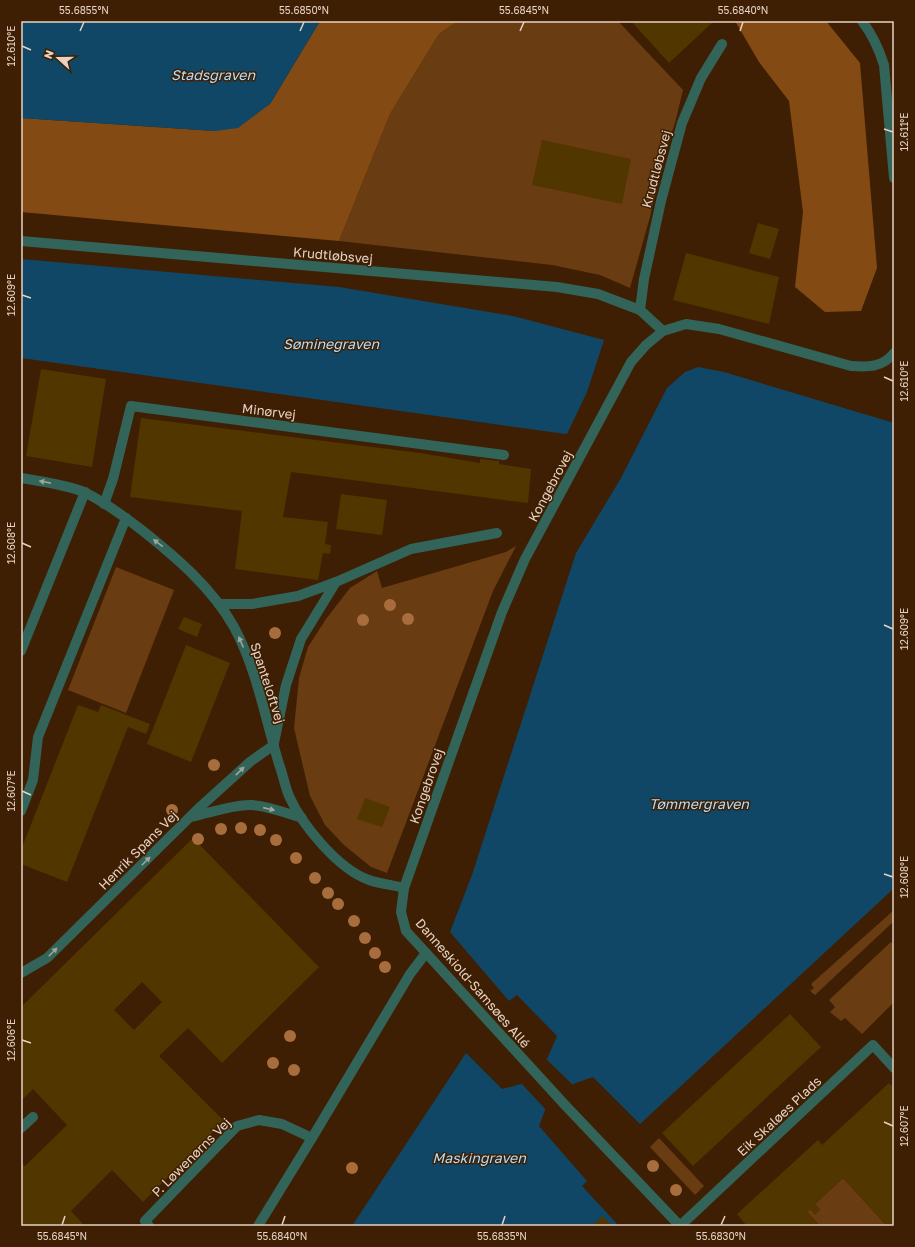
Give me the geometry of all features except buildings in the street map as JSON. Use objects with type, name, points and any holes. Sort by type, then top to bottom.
[{"type":"street","points":[[862,21],[870,32],[880,52],[884,65],[894,178]]},
{"type":"street","name":"Krudtløbsvej","points":[[640,310],[644,279],[661,201],[682,123],[701,78],[722,44]]},
{"type":"street","name":"Krudtløbsvej","points":[[21,241],[557,287],[598,294],[640,310],[663,331]]},
{"type":"street","name":"Kongebrovej","points":[[404,888],[502,612],[525,559],[631,362],[646,345],[663,331],[686,324],[719,329],[851,366],[872,367],[892,359]]},
{"type":"street","name":"Minørvej","points":[[104,504],[114,479],[131,406],[504,455]]},
{"type":"street","name":"Spanteloftvej","points":[[21,478],[55,484],[85,492],[126,518],[170,552],[205,585],[234,627],[248,659],[259,689],[289,796],[302,818],[330,854],[351,870],[368,880],[404,888]]},
{"type":"street","points":[[21,651],[85,492]]},
{"type":"street","points":[[21,811],[33,780],[38,737],[126,518]]},
{"type":"street","points":[[219,604],[252,604],[290,597],[336,582],[411,549],[497,533]]},
{"type":"street","points":[[274,745],[286,685],[301,639],[336,582]]},
{"type":"street","name":"Henrik Spans Vej","points":[[21,973],[47,958],[190,818],[251,761],[274,745]]},
{"type":"street","points":[[190,818],[224,809],[251,805],[268,808],[302,818]]},
{"type":"street","name":"Danneskiold-Samsøes Allé","points":[[404,888],[401,912],[406,931],[565,1106],[680,1226]]},
{"type":"street","points":[[258,1226],[406,980],[426,953]]},
{"type":"street","name":"Eik Skaløes Plads","points":[[680,1226],[873,1046],[894,1068]]},
{"type":"street","points":[[21,1128],[33,1117]]},
{"type":"street","name":"P. Løwenørns Vej","points":[[150,1226],[145,1221],[237,1126],[260,1120],[282,1124],[312,1138]]},
{"type":"shaded area","points":[[320,21],[458,21],[439,34],[390,114],[339,241],[21,212],[21,118],[215,131],[270,104]]},
{"type":"shaded area","points":[[458,21],[618,21],[683,90],[675,123],[662,162],[650,217],[630,288],[600,275],[552,265],[339,241],[390,114],[439,34]]},
{"type":"shaded area","points":[[735,21],[826,21],[860,63],[877,268],[861,311],[825,312],[795,287],[803,212],[789,101],[759,62]]},
{"type":"shaded area","points":[[516,546],[493,591],[387,873],[371,867],[344,845],[325,825],[310,796],[294,728],[299,678],[308,647],[326,619],[350,588],[377,571],[382,588],[506,552]]},
{"type":"shaded area","points":[[116,567],[174,590],[126,713],[68,690]]},
{"type":"shaded area","points":[[894,910],[894,925],[892,923],[815,995],[810,991],[814,988],[811,984]]},
{"type":"shaded area","points":[[891,942],[894,945],[894,1004],[893,1003],[862,1034],[845,1018],[841,1021],[830,1012],[835,1007],[829,1000]]},
{"type":"shaded area","points":[[659,1138],[704,1186],[695,1195],[650,1147]]},
{"type":"shaded area","points":[[843,1178],[887,1226],[820,1226],[807,1212],[810,1209],[815,1214],[820,1210],[815,1204]]},
{"type":"water","name":"Stadsgraven","points":[[21,21],[320,21],[270,104],[238,128],[215,131],[21,118]]},
{"type":"water","name":"Søminegraven","points":[[21,259],[339,287],[513,316],[604,340],[587,392],[567,434],[551,432],[21,358]]},
{"type":"water","name":"Tømmergraven","points":[[698,367],[724,372],[894,423],[894,890],[892,890],[640,1124],[593,1077],[573,1084],[545,1110],[539,1126],[587,1181],[582,1186],[619,1226],[352,1226],[466,1053],[502,1089],[521,1084],[547,1059],[557,1036],[517,995],[509,1001],[450,932],[472,875],[576,553],[621,478],[667,388],[685,372]]},
{"type":"pier","points":[[545,1058],[574,1086],[547,1111],[520,1082]]},
{"type":"water label","name":"Maskingraven","points":[[479,1158]]}]
